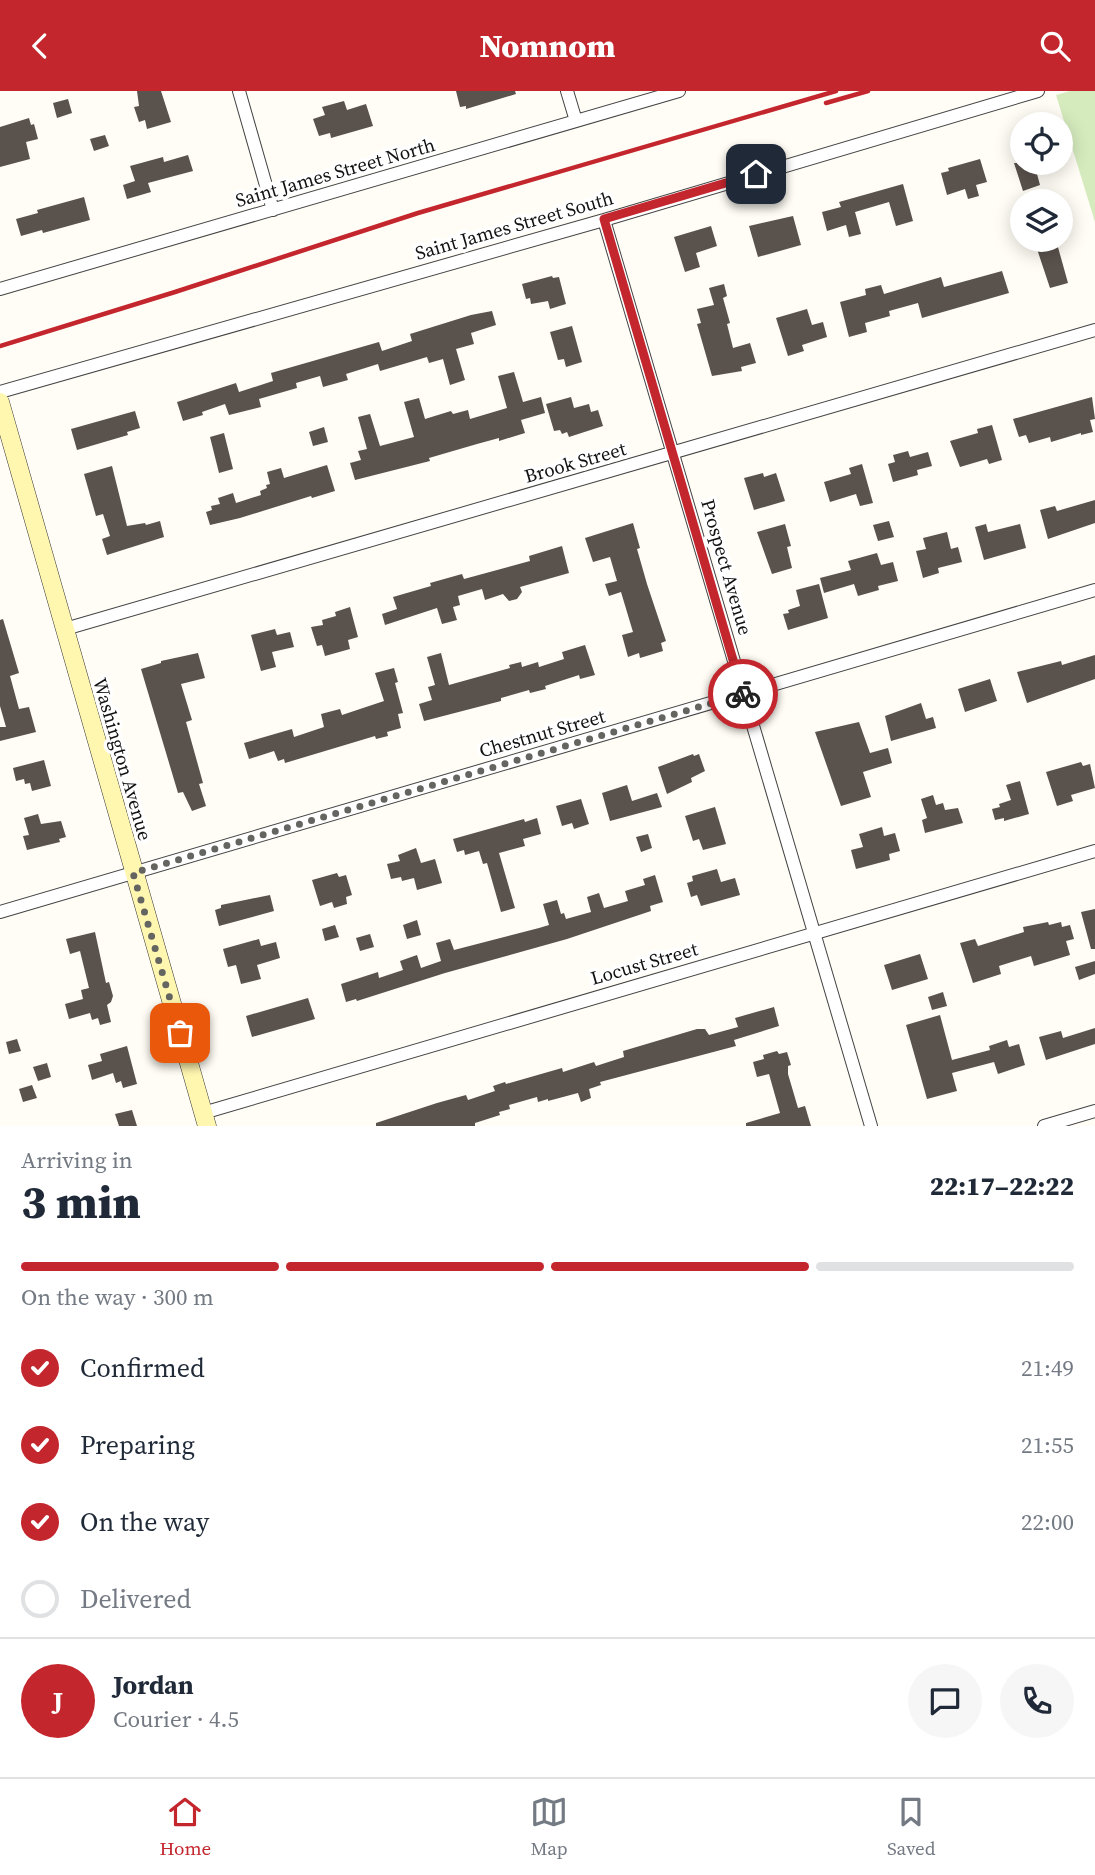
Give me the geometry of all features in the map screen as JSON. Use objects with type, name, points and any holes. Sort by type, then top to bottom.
[{"type":"main road","name":"Washington Avenue","points":[[0,402],[205,1119]]},
{"type":"street","points":[[239,91],[273,210]]},
{"type":"street","points":[[567,91],[576,121]]},
{"type":"street","name":"Saint James Street North","points":[[0,289],[679,91]]},
{"type":"street","name":"Saint James Street South","points":[[0,392],[1038,91]]},
{"type":"street","name":"Prospect Avenue","points":[[604,219],[871,1126]]},
{"type":"street","name":"Brook Street","points":[[65,629],[1095,330]]},
{"type":"street","name":"Chestnut Street","points":[[0,912],[1095,590]]},
{"type":"street","name":"Locust Street","points":[[205,1119],[815,933],[1095,851]]},
{"type":"street","points":[[1044,1126],[1095,1111]]},
{"type":"green space","points":[[1070,91],[1095,91],[1095,222],[1073,150],[1073,112],[1061,112],[1056,95]]},
{"type":"building","points":[[137,91],[161,91],[171,122],[147,129],[145,120],[139,122],[134,107],[139,106]]},
{"type":"building","points":[[456,91],[515,91],[516,94],[466,109],[466,106],[460,107]]},
{"type":"building","points":[[68,99],[72,113],[57,118],[53,103]]},
{"type":"building","points":[[344,101],[347,110],[366,104],[373,126],[331,138],[330,133],[319,136],[313,119],[325,115],[322,107]]},
{"type":"building","points":[[29,118],[31,125],[34,124],[38,139],[26,142],[30,159],[0,167],[0,127]]},
{"type":"building","points":[[105,135],[109,146],[94,151],[90,139]]},
{"type":"building","points":[[188,155],[193,171],[148,183],[151,192],[127,199],[123,185],[135,181],[130,166],[163,157],[164,162]]},
{"type":"building","points":[[980,159],[987,182],[976,185],[979,196],[968,199],[965,189],[947,195],[941,173],[949,171],[948,168]]},
{"type":"building","points":[[1018,175],[1037,175],[1040,185],[1022,189]]},
{"type":"building","points":[[903,184],[913,221],[896,226],[889,202],[855,212],[861,234],[849,237],[846,225],[827,231],[822,212],[841,207],[839,202]]},
{"type":"building","points":[[84,197],[90,220],[21,236],[16,219]]},
{"type":"building","points":[[793,216],[801,245],[758,257],[749,226]]},
{"type":"building","points":[[711,226],[717,246],[696,253],[700,267],[685,272],[674,237]]},
{"type":"building","points":[[1038,252],[1059,252],[1068,283],[1050,288]]},
{"type":"building","points":[[1002,271],[1009,293],[922,318],[918,303],[889,311],[890,316],[865,323],[867,332],[849,337],[840,302],[866,295],[865,289],[881,285],[884,294],[941,277],[944,287]]},
{"type":"building","points":[[552,276],[559,277],[566,304],[550,309],[548,301],[531,304],[530,298],[526,299],[522,284]]},
{"type":"building","points":[[724,284],[727,296],[723,298],[733,348],[750,343],[756,363],[741,367],[742,371],[712,376],[697,324],[701,323],[697,309],[714,305],[709,288]]},
{"type":"building","points":[[807,309],[812,325],[823,322],[827,337],[802,345],[804,351],[788,356],[776,318]]},
{"type":"building","points":[[492,311],[496,325],[471,333],[474,344],[456,349],[465,380],[450,385],[443,359],[429,363],[427,357],[380,371],[378,364],[346,374],[348,380],[323,387],[320,376],[296,383],[297,388],[259,399],[261,407],[229,415],[225,404],[183,421],[177,402],[236,383],[239,392],[273,381],[271,373],[379,342],[382,351],[412,341],[410,334]]},
{"type":"building","points":[[572,326],[582,362],[566,367],[564,359],[558,360],[550,332]]},
{"type":"building","points":[[514,372],[523,402],[541,397],[545,413],[521,420],[525,433],[477,444],[429,458],[430,461],[355,480],[350,463],[361,460],[358,451],[367,449],[358,417],[370,414],[380,446],[414,437],[404,402],[419,398],[425,419],[451,411],[453,414],[468,410],[470,419],[507,408],[498,376]]},
{"type":"building","points":[[571,397],[574,408],[589,404],[591,412],[598,410],[603,426],[569,437],[567,432],[562,434],[560,430],[554,431],[546,404]]},
{"type":"building","points":[[1092,397],[1095,419],[1090,420],[1093,432],[1051,442],[1050,437],[1029,443],[1026,435],[1019,437],[1013,419]]},
{"type":"building","points":[[135,411],[140,428],[127,432],[128,435],[77,450],[71,429]]},
{"type":"building","points":[[992,425],[1002,460],[989,464],[987,459],[960,467],[950,441],[978,433],[977,429]]},
{"type":"building","points":[[324,427],[328,442],[313,446],[309,432]]},
{"type":"building","points":[[224,433],[233,469],[219,473],[210,437]]},
{"type":"building","points":[[908,451],[910,457],[928,452],[932,466],[917,470],[918,475],[893,482],[888,464],[895,462],[893,455]]},
{"type":"building","points":[[862,464],[873,503],[860,506],[856,494],[830,502],[824,482],[851,474],[849,468]]},
{"type":"building","points":[[327,465],[335,491],[210,525],[206,512],[212,510],[211,506],[220,504],[218,498],[233,493],[236,503],[261,495],[260,491],[270,484],[267,472],[281,468],[284,478]]},
{"type":"building","points":[[112,466],[127,526],[160,521],[164,537],[107,555],[102,539],[110,536],[103,514],[96,516],[84,474]]},
{"type":"building","points":[[763,473],[764,477],[776,473],[785,501],[754,510],[744,478]]},
{"type":"building","points":[[1095,500],[1095,523],[1048,539],[1040,510],[1055,506],[1057,511]]},
{"type":"building","points":[[889,521],[894,537],[878,541],[873,525]]},
{"type":"building","points":[[633,523],[640,548],[637,549],[666,641],[661,643],[663,651],[640,658],[639,653],[628,657],[622,635],[633,632],[621,592],[609,596],[605,584],[617,581],[610,557],[593,562],[585,538]]},
{"type":"building","points":[[785,524],[791,546],[787,547],[792,568],[772,574],[757,532]]},
{"type":"building","points":[[986,524],[988,532],[1020,524],[1026,548],[984,560],[975,527]]},
{"type":"building","points":[[947,532],[951,549],[958,547],[962,562],[938,568],[939,573],[923,578],[916,551],[926,549],[923,538]]},
{"type":"building","points":[[562,546],[569,573],[520,587],[522,592],[517,599],[509,601],[503,594],[485,600],[482,589],[458,596],[460,605],[453,607],[457,620],[442,624],[437,608],[385,625],[382,614],[397,609],[393,597],[462,574],[464,579],[530,561],[529,556]]},
{"type":"building","points":[[877,553],[881,565],[893,562],[898,581],[878,586],[879,590],[858,596],[854,584],[824,593],[820,578],[851,570],[848,561]]},
{"type":"building","points":[[819,584],[828,618],[788,630],[783,614],[800,606],[796,590]]},
{"type":"building","points":[[350,607],[358,637],[348,640],[350,649],[325,656],[322,645],[317,646],[311,627],[323,625],[322,620],[336,616],[335,612]]},
{"type":"building","points":[[3,619],[19,673],[10,676],[19,709],[29,707],[36,732],[0,741],[0,727],[6,727],[0,706],[0,620]]},
{"type":"building","points":[[275,629],[277,635],[290,632],[294,647],[272,652],[276,667],[261,671],[251,635]]},
{"type":"building","points":[[585,645],[595,675],[580,679],[579,675],[545,686],[546,689],[530,693],[529,690],[501,698],[501,701],[424,721],[419,704],[432,700],[428,687],[435,685],[427,657],[441,653],[449,685],[510,668],[509,665],[521,662],[522,667],[538,662],[539,667],[564,659],[562,652]]},
{"type":"building","points":[[198,653],[205,678],[181,684],[192,720],[186,722],[203,783],[199,784],[206,806],[192,811],[183,792],[178,793],[141,669],[161,661]]},
{"type":"building","points":[[1095,655],[1095,679],[1027,703],[1017,672],[1061,661],[1062,665]]},
{"type":"building","points":[[394,668],[403,713],[398,714],[401,728],[387,732],[388,736],[376,739],[375,736],[285,763],[284,759],[278,761],[274,751],[249,759],[244,743],[292,729],[294,737],[324,727],[321,714],[340,709],[342,715],[384,701],[375,673]]},
{"type":"building","points":[[990,679],[997,701],[965,712],[958,689]]},
{"type":"building","points":[[921,703],[926,719],[933,717],[936,728],[891,741],[885,716]]},
{"type":"building","points":[[859,722],[870,753],[888,748],[892,763],[863,772],[871,797],[841,806],[815,732]]},
{"type":"building","points":[[699,754],[705,771],[691,778],[692,782],[667,794],[658,767]]},
{"type":"building","points":[[44,760],[51,786],[32,791],[30,783],[25,784],[24,779],[16,781],[13,768]]},
{"type":"building","points":[[1081,762],[1083,766],[1090,764],[1095,788],[1071,795],[1073,801],[1057,806],[1046,772]]},
{"type":"building","points":[[1020,781],[1029,814],[1004,821],[1004,818],[995,820],[992,809],[1011,800],[1006,785]]},
{"type":"building","points":[[627,785],[632,801],[657,793],[662,807],[610,821],[602,793]]},
{"type":"building","points":[[933,795],[936,805],[943,803],[945,810],[958,808],[963,823],[925,833],[922,820],[927,818],[921,799]]},
{"type":"building","points":[[581,799],[589,824],[574,829],[572,823],[562,826],[556,806]]},
{"type":"building","points":[[715,807],[726,844],[703,850],[699,839],[693,841],[685,816]]},
{"type":"building","points":[[38,814],[41,824],[61,821],[66,837],[59,839],[60,842],[27,850],[23,836],[29,835],[24,818]]},
{"type":"building","points":[[537,818],[541,834],[523,839],[525,846],[499,853],[515,908],[501,912],[487,863],[483,864],[479,851],[465,855],[464,850],[457,852],[453,839],[524,819],[525,822]]},
{"type":"building","points":[[882,827],[884,836],[895,833],[900,851],[889,854],[890,860],[856,869],[851,850],[863,847],[859,834]]},
{"type":"building","points":[[648,834],[652,848],[641,852],[636,837]]},
{"type":"building","points":[[416,848],[421,863],[435,859],[442,883],[417,890],[414,878],[402,881],[401,877],[391,879],[387,864],[400,861],[398,855]]},
{"type":"building","points":[[717,869],[721,882],[735,878],[740,895],[701,906],[697,895],[691,897],[687,883],[693,881],[692,876]]},
{"type":"building","points":[[337,873],[339,877],[346,875],[352,895],[346,897],[347,904],[334,908],[332,902],[320,906],[312,880]]},
{"type":"building","points":[[655,875],[663,902],[650,906],[651,911],[567,939],[346,1002],[341,984],[378,972],[379,978],[403,970],[400,961],[417,955],[421,968],[441,961],[436,943],[450,939],[454,950],[549,925],[543,904],[557,900],[561,914],[564,913],[566,919],[591,912],[587,897],[599,893],[604,908],[628,901],[625,891],[645,885],[643,879]]},
{"type":"building","points":[[270,895],[274,911],[219,926],[215,910],[221,908],[221,905]]},
{"type":"building","points":[[1095,909],[1095,949],[1091,949],[1081,912]]},
{"type":"building","points":[[417,920],[421,935],[407,939],[403,925]]},
{"type":"building","points":[[1048,922],[1049,925],[1061,922],[1062,927],[1070,925],[1074,939],[1066,941],[1070,955],[1034,966],[1031,956],[999,966],[1001,974],[973,983],[960,943],[975,939],[978,946],[1024,932],[1023,927]]},
{"type":"building","points":[[335,925],[339,937],[325,941],[322,929]]},
{"type":"building","points":[[95,932],[106,983],[109,982],[113,996],[107,1005],[111,1022],[100,1025],[98,1018],[92,1020],[90,1013],[69,1019],[65,1004],[83,999],[81,990],[89,988],[80,951],[70,954],[66,939]]},
{"type":"building","points":[[370,934],[374,947],[360,951],[356,938]]},
{"type":"building","points":[[259,939],[261,946],[276,942],[280,958],[257,965],[261,979],[241,984],[236,965],[228,967],[223,949]]},
{"type":"building","points":[[920,954],[928,979],[892,990],[884,965]]},
{"type":"building","points":[[1095,961],[1095,974],[1079,980],[1075,967]]},
{"type":"building","points":[[943,992],[947,1006],[932,1010],[928,997]]},
{"type":"building","points":[[308,998],[315,1019],[252,1037],[246,1016]]},
{"type":"building","points":[[774,1007],[779,1026],[734,1040],[736,1046],[600,1082],[601,1085],[589,1089],[591,1098],[581,1102],[578,1093],[538,1102],[537,1097],[509,1105],[510,1109],[475,1123],[475,1126],[376,1126],[376,1123],[437,1103],[466,1095],[468,1100],[495,1091],[493,1086],[505,1082],[506,1084],[562,1068],[563,1072],[594,1062],[596,1066],[624,1057],[623,1051],[697,1029],[705,1029],[709,1035],[738,1027],[735,1018]]},
{"type":"building","points":[[940,1015],[952,1060],[990,1050],[989,1046],[1007,1040],[1009,1047],[1019,1044],[1025,1065],[998,1074],[994,1062],[952,1073],[957,1091],[927,1099],[906,1025]]},
{"type":"building","points":[[1095,1028],[1095,1044],[1046,1060],[1039,1037],[1061,1031],[1063,1038]]},
{"type":"building","points":[[17,1039],[21,1051],[9,1054],[6,1042]]},
{"type":"building","points":[[127,1046],[137,1084],[123,1088],[121,1081],[116,1083],[113,1073],[92,1080],[88,1065],[102,1061],[100,1054]]},
{"type":"building","points":[[777,1051],[779,1054],[787,1052],[791,1065],[788,1066],[788,1074],[798,1108],[805,1106],[811,1126],[746,1126],[746,1123],[780,1113],[769,1074],[757,1077],[753,1062],[764,1059],[763,1055]]},
{"type":"building","points":[[47,1063],[51,1077],[38,1081],[33,1067]]},
{"type":"building","points":[[32,1085],[37,1098],[23,1102],[19,1089]]},
{"type":"building","points":[[132,1110],[137,1126],[119,1126],[115,1114]]},
{"type":"railway","points":[[0,346],[418,213],[836,91]]},
{"type":"railway","points":[[826,103],[868,91]]},
{"type":"way so far","points":[[180,1033],[133,873],[743,694]]},
{"type":"route","points":[[743,694],[604,219],[756,174]]}]
